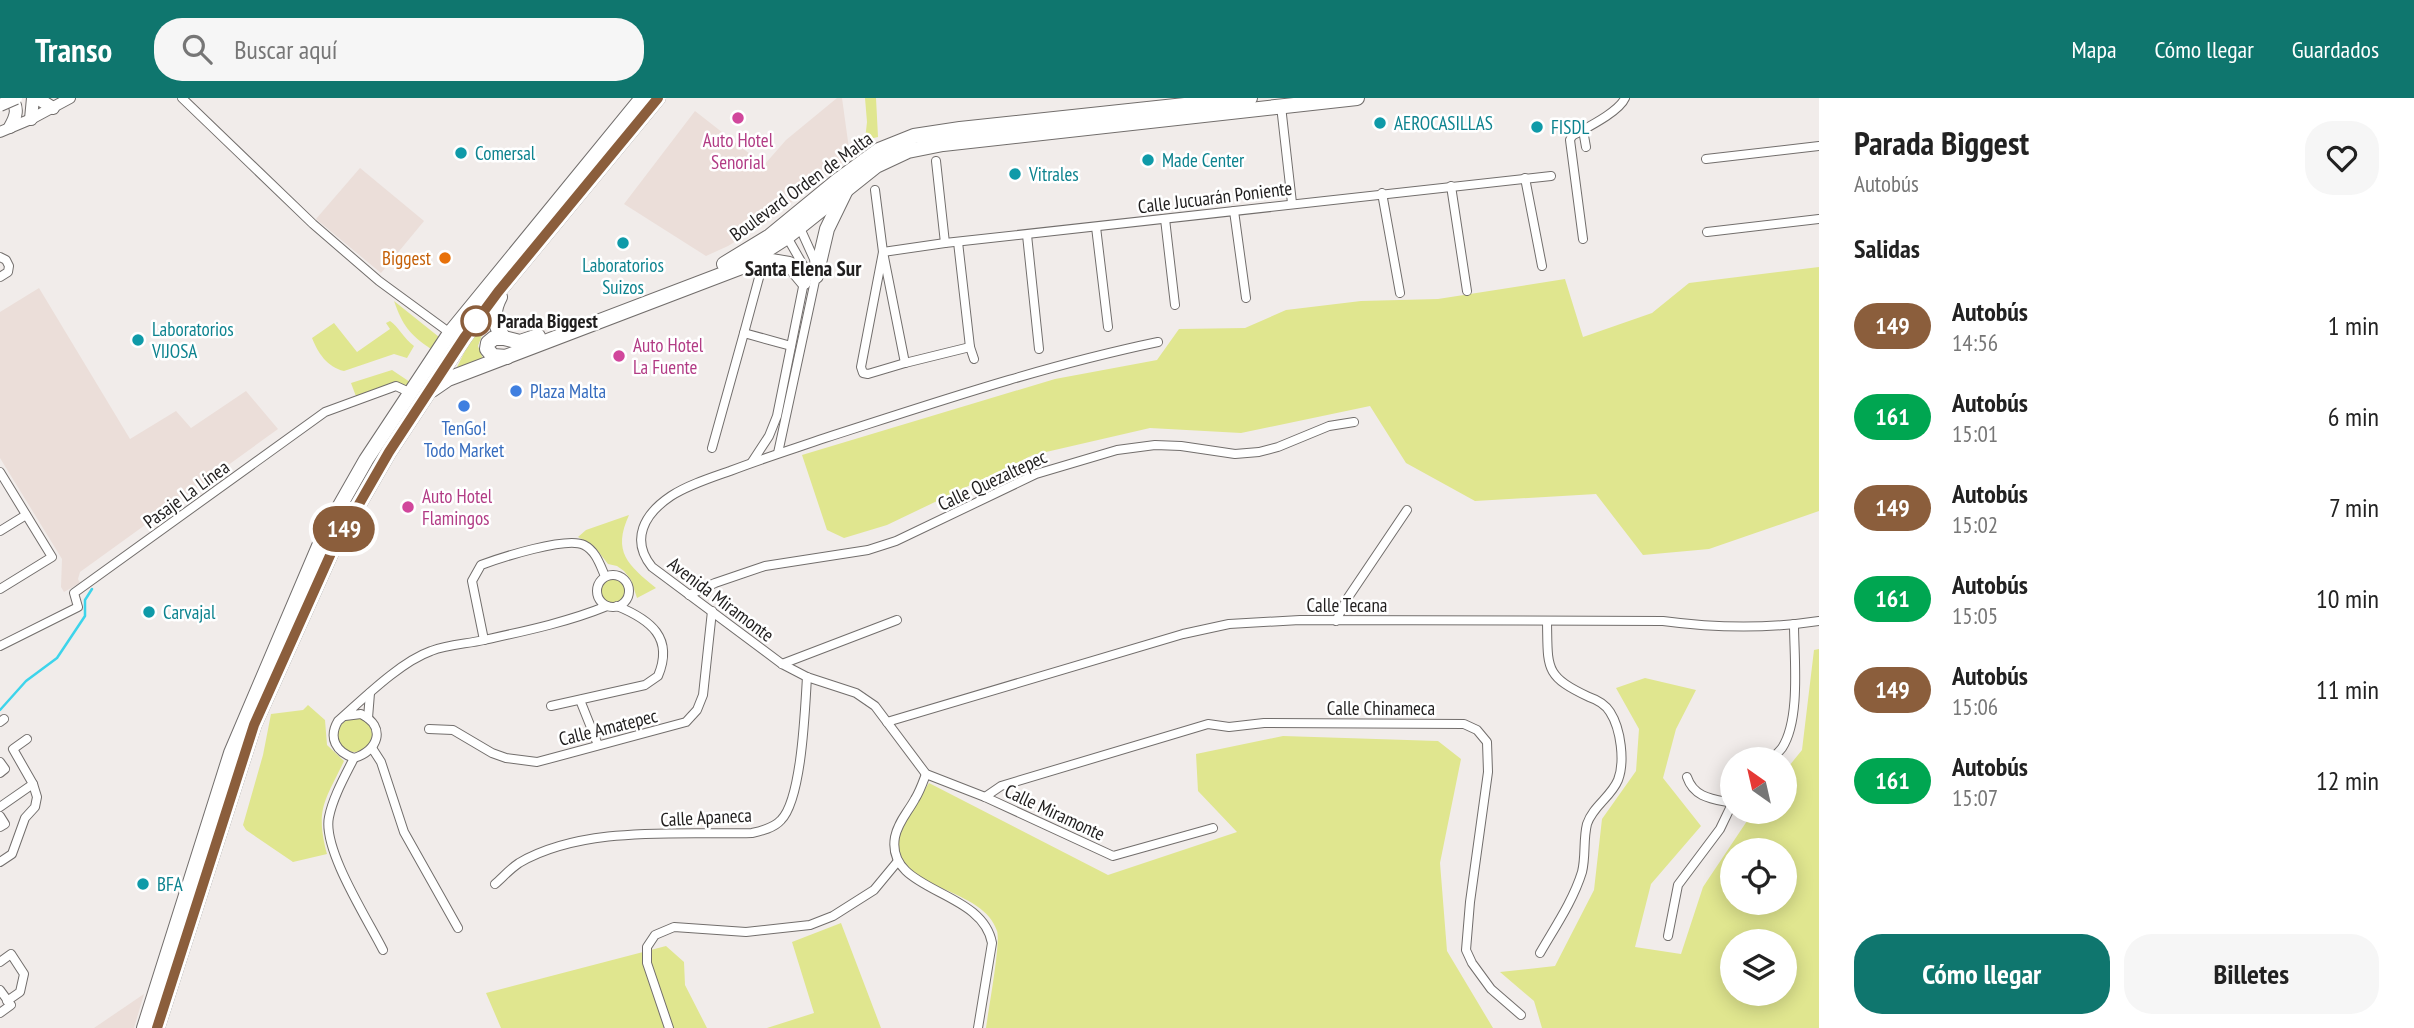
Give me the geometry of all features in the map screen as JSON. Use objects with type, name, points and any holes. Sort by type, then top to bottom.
[{"type":"highway","points":[[157,1028],[254,725],[332,551],[450,333],[642,98]]},
{"type":"highway","points":[[144,1028],[231,753],[325,532],[366,460],[658,98]]},
{"type":"highway","name":"Boulevard Orden de Malta","points":[[503,338],[514,342],[526,341],[724,264],[770,236],[879,150],[914,136],[1250,98]]},
{"type":"highway","name":"Boulevard Orden de Malta","points":[[416,395],[448,379],[724,274],[788,237],[876,166],[908,151],[943,144],[1357,98]]},
{"type":"highway","points":[[755,258],[789,264],[810,279],[827,229],[848,186]]},
{"type":"highway","points":[[509,356],[493,356],[487,349],[488,343],[494,338],[503,338],[495,322],[494,311],[515,272]]},
{"type":"main road","points":[[5,130],[16,112],[11,98]]},
{"type":"main road","points":[[0,105],[16,98]]},
{"type":"main road","points":[[31,119],[35,98],[52,108]]},
{"type":"street","points":[[5,130],[70,98]]},
{"type":"street","points":[[182,98],[313,224],[379,281],[450,333]]},
{"type":"street","points":[[1583,239],[1570,140],[1615,110],[1625,98]]},
{"type":"street","points":[[1281,106],[1292,203]]},
{"type":"street","points":[[1583,130],[1586,147]]},
{"type":"street","points":[[1706,159],[1819,146]]},
{"type":"street","points":[[936,161],[945,243]]},
{"type":"street","name":"Calle Jucuarán Poniente","points":[[883,252],[1292,203],[1551,176]]},
{"type":"street","points":[[1525,178],[1542,266]]},
{"type":"street","points":[[1451,186],[1467,291]]},
{"type":"street","points":[[875,190],[883,252],[905,363]]},
{"type":"street","points":[[1382,193],[1400,293]]},
{"type":"street","points":[[1234,211],[1246,298]]},
{"type":"street","points":[[1165,219],[1175,305]]},
{"type":"street","points":[[1707,232],[1819,219]]},
{"type":"street","points":[[1096,227],[1108,327]]},
{"type":"street","points":[[778,453],[795,383],[814,259],[800,228]]},
{"type":"street","points":[[1027,235],[1039,349]]},
{"type":"street","points":[[751,463],[769,436],[777,416],[791,346],[810,279],[788,237]]},
{"type":"street","points":[[958,242],[970,347],[974,359]]},
{"type":"street","points":[[883,252],[861,369],[863,373],[868,374],[970,347]]},
{"type":"street","points":[[0,257],[6,260],[9,266],[8,272],[0,277]]},
{"type":"street","points":[[712,448],[760,274]]},
{"type":"street","points":[[744,333],[791,346]]},
{"type":"street","name":"Avenida Miramonte","points":[[926,774],[875,706],[856,693],[807,677],[782,664],[652,567],[643,555],[640,543],[644,526],[650,516],[671,496],[707,479],[778,453],[1063,363],[1158,342]]},
{"type":"street","name":"Pasaje La Línea","points":[[0,646],[78,607],[74,593],[325,412],[396,386],[416,395]]},
{"type":"street","name":"Calle Quezaltepec","points":[[689,595],[765,566],[868,550],[896,541],[1036,474],[1118,450],[1155,445],[1235,454],[1259,452],[1329,426],[1354,422]]},
{"type":"street","points":[[0,472],[52,557],[0,589]]},
{"type":"street","points":[[1336,621],[1380,548],[1407,510]]},
{"type":"street","points":[[0,531],[26,515]]},
{"type":"street","points":[[484,640],[472,581],[481,565],[535,550],[579,542],[591,550],[605,576]]},
{"type":"street","points":[[589,614],[596,603],[599,581],[613,574],[623,578],[629,590],[633,612]]},
{"type":"street","points":[[617,606],[626,600],[629,590]]},
{"type":"street","points":[[596,591],[599,600],[607,606]]},
{"type":"street","points":[[369,751],[352,757],[338,749],[333,737],[335,725],[371,690],[430,651],[589,614],[607,606],[617,606],[633,612],[663,640],[658,676],[645,685],[551,706]]},
{"type":"street","name":"Calle Amatepec","points":[[429,729],[453,730],[492,753],[506,758],[537,762],[686,722],[697,710],[703,695],[712,611]]},
{"type":"street","points":[[782,664],[897,620]]},
{"type":"street","name":"Calle Tecana","points":[[887,722],[1229,624],[1336,621],[1663,621],[1692,626],[1744,628],[1819,621]]},
{"type":"street","points":[[1540,953],[1570,902],[1581,872],[1587,826],[1592,812],[1618,780],[1621,763],[1619,738],[1610,712],[1601,702],[1561,683],[1553,674],[1548,662],[1547,622]]},
{"type":"street","points":[[1782,747],[1793,713],[1794,624]]},
{"type":"street","name":"Calle Apaneca","points":[[495,884],[517,865],[537,854],[576,843],[614,836],[752,833],[781,820],[788,808],[801,751],[807,677]]},
{"type":"street","points":[[369,751],[376,732],[369,718],[368,697],[371,690]]},
{"type":"street","points":[[580,701],[598,745]]},
{"type":"street","points":[[345,716],[357,713],[369,718]]},
{"type":"street","name":"Calle Chinameca","points":[[985,797],[1001,786],[1208,724],[1229,727],[1264,723],[1464,724],[1477,730],[1487,742],[1488,772],[1466,950],[1472,963],[1492,989],[1521,1015]]},
{"type":"street","points":[[0,862],[12,854],[24,818],[35,807],[37,797],[33,784],[13,748],[27,739]]},
{"type":"street","points":[[369,751],[381,762],[404,832],[458,928]]},
{"type":"street","points":[[352,757],[328,819],[330,833],[342,873],[383,950]]},
{"type":"street","points":[[0,762],[5,769],[0,772]]},
{"type":"street","points":[[926,774],[899,825],[894,847],[898,861],[908,874],[975,912],[990,932],[992,943],[978,1028]]},
{"type":"street","name":"Calle Miramonte","points":[[926,774],[985,797],[1113,856],[1213,828]]},
{"type":"street","points":[[1687,777],[1690,787],[1700,795],[1720,800]]},
{"type":"street","points":[[0,807],[33,784]]},
{"type":"street","points":[[0,816],[5,824],[0,827]]},
{"type":"street","points":[[1668,936],[1678,885],[1722,824]]},
{"type":"street","points":[[670,1028],[647,964],[647,947],[655,935],[674,927],[747,932],[810,925],[833,916],[874,890],[898,861]]},
{"type":"street","points":[[0,962],[11,954],[24,974],[20,992],[7,1000]]},
{"type":"street","points":[[0,990],[10,1005],[0,1013]]},
{"type":"shaded area","points":[[837,98],[842,98],[850,156],[762,225],[728,246],[706,256],[624,204],[695,111],[764,165],[786,140]]},
{"type":"shaded area","points":[[360,168],[424,221],[381,273],[316,219]]},
{"type":"shaded area","name":"Laboratorios VIJOSA","points":[[39,288],[130,439],[176,411],[191,428],[246,391],[278,429],[80,572],[80,583],[64,592],[61,587],[62,559],[0,458],[0,312]]},
{"type":"shaded area","points":[[144,994],[134,1028],[94,1028]]},
{"type":"green space","points":[[865,98],[876,98],[878,137],[865,140],[867,122]]},
{"type":"green space","points":[[1819,267],[1819,511],[1709,549],[1643,555],[1596,494],[1475,501],[1406,463],[1370,406],[1241,433],[1150,428],[1033,455],[887,525],[844,538],[827,530],[802,455],[1055,379],[1157,360],[1179,329],[1245,328],[1286,310],[1361,301],[1438,299],[1565,279],[1583,337],[1652,313],[1689,283]]},
{"type":"green space","points":[[394,301],[439,337],[431,349],[408,329]]},
{"type":"green space","points":[[489,314],[491,325],[482,335],[478,346],[484,361],[456,369],[466,349]]},
{"type":"green space","points":[[390,321],[414,346],[407,358],[394,354],[344,371],[324,359],[312,338],[334,323],[357,352],[390,329],[386,323]]},
{"type":"green space","points":[[392,370],[410,382],[404,389],[396,385],[357,399],[351,383]]},
{"type":"green space","points":[[629,515],[622,539],[626,557],[656,588],[637,598],[631,580],[624,571],[608,564],[594,546],[578,537],[586,530]]},
{"type":"green space","points":[[613,578],[622,582],[626,591],[622,600],[613,604],[604,600],[600,591],[604,582]]},
{"type":"green space","points":[[1819,649],[1819,1028],[1542,1028],[1534,1001],[1500,972],[1555,966],[1594,890],[1602,819],[1636,771],[1639,729],[1616,688],[1645,678],[1696,690],[1676,729],[1663,778],[1701,826],[1651,884],[1635,947],[1681,954],[1703,887],[1720,862],[1720,915],[1797,915],[1797,838],[1736,838],[1745,824],[1797,824],[1797,756],[1802,750],[1814,650]]},
{"type":"green space","points":[[308,705],[325,720],[327,745],[344,761],[327,796],[322,815],[327,854],[293,862],[246,830],[243,825],[263,755],[271,714],[303,710]]},
{"type":"green space","points":[[355,718],[367,723],[372,735],[367,747],[355,752],[343,747],[338,735],[343,723]]},
{"type":"green space","points":[[1283,736],[1438,741],[1461,759],[1440,863],[1447,951],[1493,1028],[986,1028],[996,962],[997,931],[989,917],[976,906],[913,872],[903,861],[898,846],[905,823],[929,783],[1108,875],[1237,832],[1198,791],[1196,754]]},
{"type":"green space","points":[[841,923],[881,1028],[767,1028],[814,1013],[792,942]]},
{"type":"green space","points":[[666,946],[684,962],[685,985],[707,1028],[501,1028],[486,993]]},
{"type":"waterway","points":[[0,710],[26,681],[57,658],[85,616],[85,600],[92,589]]},
{"type":"bus line","name":"149","points":[[157,1028],[254,725],[332,551],[423,398],[484,310],[658,98]]},
{"type":"place","name":"Auto Hotel Senorial","points":[[738,118]]},
{"type":"place","name":"AEROCASILLAS","points":[[1380,123]]},
{"type":"place","name":"FISDL","points":[[1537,127]]},
{"type":"place","name":"Comersal","points":[[461,153]]},
{"type":"place","name":"Made Center","points":[[1148,160]]},
{"type":"place","name":"Vitrales","points":[[1015,174]]},
{"type":"place","name":"Laboratorios Suizos","points":[[623,243]]},
{"type":"place","name":"Biggest","points":[[445,258]]},
{"type":"place","name":"Parada Biggest","points":[[476,321]]},
{"type":"place","name":"Laboratorios VIJOSA","points":[[138,340]]},
{"type":"place","name":"Auto Hotel La Fuente","points":[[619,356]]},
{"type":"place","name":"Plaza Malta","points":[[516,391]]},
{"type":"place","name":"TenGo! Todo Market","points":[[464,406]]},
{"type":"place","name":"Auto Hotel Flamingos","points":[[408,507]]},
{"type":"place","name":"Carvajal","points":[[149,612]]},
{"type":"place","name":"BFA","points":[[143,884]]},
{"type":"district","name":"Santa Elena Sur","points":[[803,269]]}]
